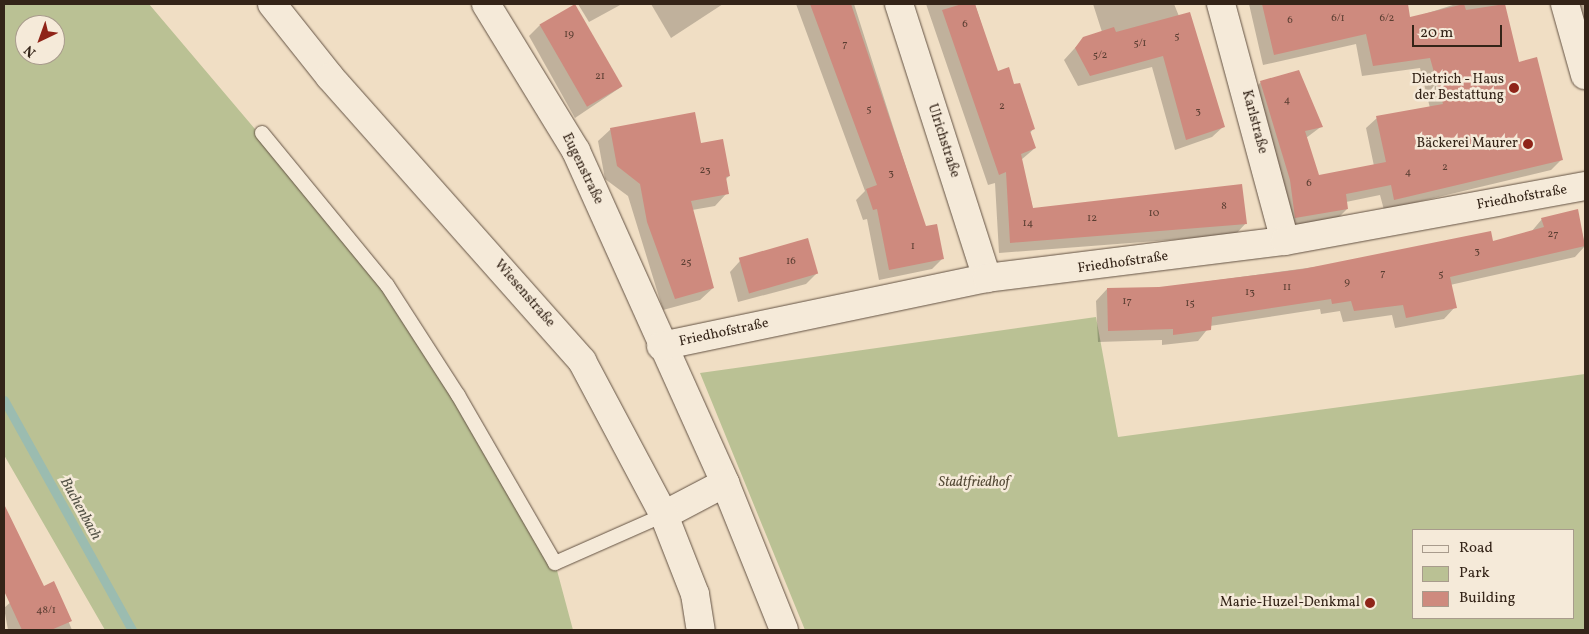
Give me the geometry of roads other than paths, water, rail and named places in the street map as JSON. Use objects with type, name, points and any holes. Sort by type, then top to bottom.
[{"type":"street","name":"Ulrichstraße","points":[[899,4],[986,278]]},
{"type":"street","name":"Karlstraße","points":[[1221,4],[1285,241]]},
{"type":"street","points":[[1565,4],[1585,75]]},
{"type":"street","name":"Eugenstraße","points":[[495,7],[576,151],[661,346],[725,483],[784,630]]},
{"type":"street","name":"Wiesenstraße","points":[[283,8],[582,361],[664,515],[695,594],[701,630]]},
{"type":"street","name":"Friedhofstraße","points":[[661,346],[986,278],[1285,241],[1585,186]]},
{"type":"street","points":[[664,515],[725,483]]},
{"type":"lane","points":[[262,133],[387,286],[458,395],[556,563],[664,515]]},
{"type":"waterway","name":"Buchenbach","points":[[4,400],[132,630]]},
{"type":"place","name":"Dietrich - Haus der Bestattung","points":[[1514,88]]},
{"type":"place","name":"Bäckerei Maurer","points":[[1528,144]]},
{"type":"place","name":"Marie-Huzel-Denkmal","points":[[1370,603]]},
{"type":"park label","name":"Stadtfriedhof","points":[[974,483]]}]
